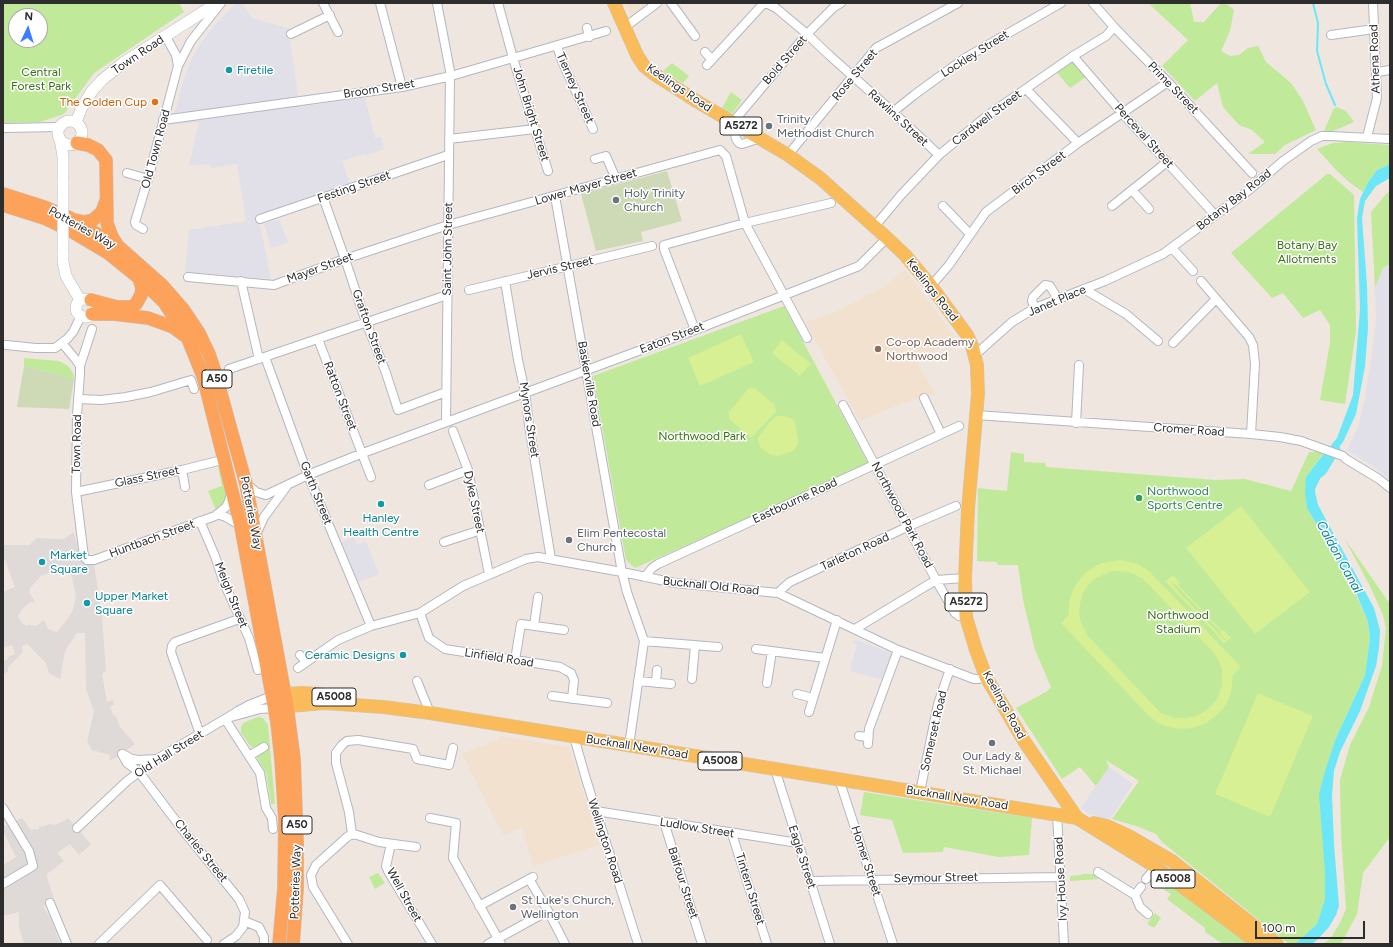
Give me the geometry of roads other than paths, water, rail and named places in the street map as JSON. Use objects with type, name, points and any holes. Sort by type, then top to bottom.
[{"type":"highway","points":[[77,136],[95,148],[104,157],[106,163],[107,223],[112,237],[119,247]]},
{"type":"highway","name":"Potteries Way","points":[[3,194],[44,207],[70,218],[119,247],[162,285],[183,309],[199,333],[216,372],[246,484],[286,700],[294,759],[297,834],[297,889],[293,944]]},
{"type":"highway","points":[[70,218],[84,222],[93,220],[102,212],[107,200]]},
{"type":"highway","name":"Potteries Way","points":[[3,205],[44,218],[71,231],[108,253],[139,278],[164,302],[188,339],[203,376],[241,527],[277,722],[285,820],[284,888],[279,944]]},
{"type":"highway","points":[[86,300],[117,307],[131,307],[136,304],[141,294],[141,284],[139,278]]},
{"type":"highway","points":[[86,315],[114,314],[148,318],[173,327],[188,339]]},
{"type":"main road","name":"Town Road","points":[[63,180],[66,158],[68,151],[77,136],[82,107],[97,84],[123,64],[217,3]]},
{"type":"main road","name":"Keelings Road","points":[[614,3],[636,55],[644,66],[687,95],[788,155],[820,178],[875,226],[905,255],[931,286],[967,336],[975,355],[977,365],[978,394],[968,509],[965,578],[966,617],[986,677],[1024,742],[1080,820]]},
{"type":"main road","points":[[60,127],[66,122],[77,136],[66,144],[60,139]]},
{"type":"main road","name":"Town Road","points":[[60,127],[58,133],[63,152],[63,262],[66,276],[86,300]]},
{"type":"main road","points":[[86,300],[94,306],[86,315],[78,314],[76,305],[86,300]]},
{"type":"main road","name":"Bucknall New Road","points":[[273,702],[319,694],[383,707],[430,713],[1057,814]]},
{"type":"main road","name":"A5008","points":[[1057,814],[1107,826],[1150,847],[1173,862],[1277,944]]},
{"type":"main road","name":"A5008","points":[[1080,820],[1156,867],[1258,944]]},
{"type":"street","name":"Old Town Road","points":[[142,229],[136,226],[135,222],[178,66],[191,41],[221,3]]},
{"type":"street","points":[[324,3],[338,32]]},
{"type":"street","points":[[380,3],[402,87]]},
{"type":"street","name":"Saint John Street","points":[[437,3],[450,76],[446,422]]},
{"type":"street","name":"John Bright Street","points":[[498,3],[513,58],[548,171]]},
{"type":"street","points":[[624,27],[657,3]]},
{"type":"street","points":[[671,3],[695,36]]},
{"type":"street","points":[[705,52],[709,62],[765,3]]},
{"type":"street","name":"Rawlins Street","points":[[765,3],[776,8],[807,34],[939,155]]},
{"type":"street","name":"Bold Street","points":[[733,122],[807,34],[834,7],[841,3]]},
{"type":"street","name":"Rose Street","points":[[788,155],[876,48],[958,3]]},
{"type":"street","name":"Lockley Street","points":[[893,112],[914,94],[965,58],[1061,3]]},
{"type":"street","name":"Prime Street","points":[[1093,3],[1252,173]]},
{"type":"street","name":"Athena Road","points":[[1366,137],[1377,98],[1373,3]]},
{"type":"street","points":[[291,34],[330,15]]},
{"type":"street","name":"Cardwell Street","points":[[875,226],[939,155],[988,115],[1073,56],[1106,36],[1114,27]]},
{"type":"street","points":[[1335,37],[1374,29]]},
{"type":"street","name":"Broom Street","points":[[163,120],[402,87],[450,76],[557,46],[588,32],[606,31]]},
{"type":"street","points":[[166,37],[176,55],[178,66]]},
{"type":"street","name":"Tierney Street","points":[[557,46],[562,61],[593,129]]},
{"type":"street","name":"Perceval Street","points":[[1073,56],[1123,114],[1215,215]]},
{"type":"street","points":[[1376,72],[1390,70]]},
{"type":"street","name":"Birch Street","points":[[931,286],[949,265],[986,212],[1078,143],[1123,114],[1168,82]]},
{"type":"street","points":[[1026,89],[1078,143]]},
{"type":"street","points":[[3,128],[60,127]]},
{"type":"street","points":[[449,138],[535,129]]},
{"type":"street","name":"Botany Bay Road","points":[[1105,281],[1151,261],[1172,248],[1249,190],[1282,161],[1311,141],[1322,136],[1390,139]]},
{"type":"street","name":"Lower Mayer Street","points":[[448,225],[720,150],[726,156],[745,223]]},
{"type":"street","name":"Festing Street","points":[[260,219],[448,155]]},
{"type":"street","points":[[595,159],[606,156],[616,179]]},
{"type":"street","points":[[1112,206],[1167,162]]},
{"type":"street","points":[[127,173],[148,179]]},
{"type":"street","points":[[1132,190],[1149,209]]},
{"type":"street","name":"Baskerville Road","points":[[555,196],[622,572],[627,592],[644,641]]},
{"type":"street","name":"Grafton Street","points":[[323,197],[398,410],[446,392]]},
{"type":"street","points":[[820,197],[823,205]]},
{"type":"street","points":[[695,330],[664,249],[664,245],[745,223],[831,203]]},
{"type":"street","points":[[943,206],[970,234]]},
{"type":"street","points":[[745,223],[807,338]]},
{"type":"street","name":"Mayer Street","points":[[188,277],[274,285],[345,259],[448,225]]},
{"type":"street","name":"Eaton Street","points":[[246,484],[256,492],[266,495],[308,475],[363,453],[695,330],[858,266],[888,238]]},
{"type":"street","name":"Jervis Street","points":[[469,290],[652,246]]},
{"type":"street","points":[[1172,248],[1192,271]]},
{"type":"street","name":"Garth Street","points":[[241,281],[262,358],[308,475],[371,626]]},
{"type":"street","name":"Mynors Street","points":[[505,281],[518,360],[525,392],[551,559]]},
{"type":"street","name":"Janet Place","points":[[975,355],[1012,322],[1035,308],[1105,281]]},
{"type":"street","points":[[1201,281],[1249,337],[1253,345],[1255,364],[1251,434]]},
{"type":"street","points":[[1035,308],[1032,300],[1044,285],[1050,286],[1058,299]]},
{"type":"street","points":[[1084,289],[1126,314],[1158,340]]},
{"type":"street","points":[[234,369],[262,358],[447,295]]},
{"type":"street","points":[[1173,343],[1216,299]]},
{"type":"street","points":[[6,345],[55,348],[73,332],[86,315]]},
{"type":"street","name":"Town Road","points":[[87,560],[84,557],[76,492],[78,399],[80,366],[92,329]]},
{"type":"street","name":"Ratton Street","points":[[318,339],[371,477]]},
{"type":"street","points":[[62,343],[80,366]]},
{"type":"street","points":[[1076,423],[1079,364]]},
{"type":"street","points":[[78,399],[101,400],[126,398],[191,380],[194,389]]},
{"type":"street","points":[[924,398],[941,434]]},
{"type":"street","name":"Northwood Park Road","points":[[843,405],[907,527],[955,613],[959,616],[966,617]]},
{"type":"street","name":"Cromer Road","points":[[976,415],[1251,434],[1301,441],[1343,456],[1379,479],[1390,488]]},
{"type":"street","name":"Eastbourne Road","points":[[645,578],[652,568],[658,564],[941,434],[955,429]]},
{"type":"street","name":"Dyke Street","points":[[453,431],[468,470],[489,574]]},
{"type":"street","name":"Glass Street","points":[[76,492],[218,461]]},
{"type":"street","points":[[182,470],[185,487]]},
{"type":"street","points":[[429,485],[468,470]]},
{"type":"street","points":[[256,536],[264,518],[289,484]]},
{"type":"street","name":"Huntbach Street","points":[[87,560],[94,560],[217,514],[226,507],[232,490]]},
{"type":"street","name":"Tarleton Road","points":[[778,593],[790,582],[907,527],[956,506]]},
{"type":"street","points":[[217,514],[226,516],[241,527]]},
{"type":"street","name":"Meigh Street","points":[[200,521],[250,642],[258,670]]},
{"type":"street","points":[[444,542],[481,530]]},
{"type":"street","name":"Bucknall Old Road","points":[[298,668],[338,640],[371,626],[420,613],[432,607],[463,586],[526,559],[538,557],[675,583],[778,593],[898,650],[974,679],[986,677]]},
{"type":"street","points":[[855,629],[936,580],[965,578]]},
{"type":"street","points":[[534,626],[538,597]]},
{"type":"street","name":"Linfield Road","points":[[420,613],[429,638],[445,649],[560,667],[571,674],[574,680],[572,699]]},
{"type":"street","points":[[200,734],[171,652],[172,646],[175,642],[239,618]]},
{"type":"street","points":[[809,712],[836,620]]},
{"type":"street","points":[[515,660],[521,624],[564,630]]},
{"type":"street","points":[[629,746],[644,641],[718,647]]},
{"type":"street","points":[[692,680],[695,646]]},
{"type":"street","points":[[756,649],[825,658]]},
{"type":"street","points":[[859,736],[868,740],[869,729],[898,650]]},
{"type":"street","points":[[767,683],[772,652]]},
{"type":"street","points":[[300,654],[306,662]]},
{"type":"street","points":[[656,683],[657,670]]},
{"type":"street","name":"Somerset Road","points":[[920,792],[938,704],[950,670]]},
{"type":"street","points":[[417,681],[430,713]]},
{"type":"street","points":[[638,681],[671,684]]},
{"type":"street","points":[[797,694],[813,698]]},
{"type":"street","points":[[552,696],[607,704]]},
{"type":"street","name":"Old Hall Street","points":[[77,828],[126,781],[157,759],[227,718],[260,709],[273,702]]},
{"type":"street","points":[[227,718],[260,773],[266,808],[272,818],[273,828]]},
{"type":"street","name":"Wellington Road","points":[[574,737],[586,780],[638,944]]},
{"type":"street","points":[[352,834],[349,812],[336,763],[336,753],[342,744],[347,741],[358,740],[413,749],[417,759],[449,764],[453,748]]},
{"type":"street","points":[[249,756],[264,747]]},
{"type":"street","name":"Charles Street","points":[[157,759],[138,760],[122,754],[127,763],[139,772],[182,829],[240,899],[245,912],[244,921]]},
{"type":"street","name":"Eagle Street","points":[[775,769],[830,944]]},
{"type":"street","name":"Homer Street","points":[[839,779],[893,944]]},
{"type":"street","points":[[3,808],[29,851],[33,866],[3,884]]},
{"type":"street","name":"Ludlow Street","points":[[596,811],[732,834],[798,843]]},
{"type":"street","name":"Ivy House Road","points":[[1057,814],[1064,944]]},
{"type":"street","points":[[430,818],[456,823],[453,858],[499,941]]},
{"type":"street","name":"Balfour Street","points":[[664,822],[702,944]]},
{"type":"street","points":[[348,944],[312,887],[311,875],[316,865],[352,834],[391,844],[416,847]]},
{"type":"street","name":"Tintern Street","points":[[732,834],[767,944]]},
{"type":"street","name":"Well Street","points":[[391,844],[386,866],[388,872],[432,944]]},
{"type":"street","points":[[1146,879],[1156,867]]},
{"type":"street","points":[[1098,872],[1135,895],[1140,907],[1148,914]]},
{"type":"street","name":"Seymour Street","points":[[810,881],[1061,877]]},
{"type":"street","points":[[479,906],[532,878],[565,944]]},
{"type":"street","points":[[99,944],[160,885],[207,940]]},
{"type":"street","points":[[1135,895],[1141,887]]},
{"type":"street","points":[[50,904],[67,944]]},
{"type":"street","points":[[488,944],[499,941],[548,911]]},
{"type":"street","points":[[224,944],[239,933],[244,921],[259,927],[264,937],[264,944]]},
{"type":"street","points":[[259,927],[266,922]]},
{"type":"water","points":[[1390,164],[1390,178],[1376,186],[1365,201],[1362,218],[1367,285],[1368,328],[1365,366],[1356,414],[1343,442],[1317,476],[1315,492],[1318,505],[1374,608],[1380,630],[1379,648],[1376,666],[1360,711],[1340,752],[1334,771],[1332,795],[1339,906],[1329,927],[1317,940],[1312,944],[1295,944],[1317,924],[1325,899],[1325,872],[1319,794],[1336,738],[1365,675],[1370,638],[1368,622],[1356,593],[1307,508],[1305,491],[1306,477],[1337,438],[1353,395],[1360,309],[1357,218],[1360,199],[1368,182],[1377,170]]},
{"type":"waterway","points":[[1313,3],[1318,23],[1317,51],[1326,84],[1335,105]]},
{"type":"waterway","name":"Caldon Canal","points":[[1312,486],[1317,476],[1323,471],[1336,449]]},
{"type":"place","name":"Firetile","points":[[229,70]]},
{"type":"place","name":"The Golden Cup","points":[[155,102]]},
{"type":"place","name":"Trinity Methodist Church","points":[[769,126]]},
{"type":"place","name":"Holy Trinity Church","points":[[616,200]]},
{"type":"place","name":"Co-op Academy Northwood","points":[[878,349]]},
{"type":"place","name":"Northwood Sports Centre","points":[[1139,498]]},
{"type":"place","name":"Hanley Health Centre","points":[[381,504]]},
{"type":"place","name":"Elim Pentecostal Church","points":[[569,540]]},
{"type":"place","name":"Market Square","points":[[42,562]]},
{"type":"place","name":"Upper Market Square","points":[[87,603]]},
{"type":"place","name":"Ceramic Designs","points":[[403,655]]},
{"type":"place","name":"Our Lady & St. Michael","points":[[992,743]]},
{"type":"place","name":"St Luke's Church, Wellington","points":[[513,907]]},
{"type":"park label","name":"Central Forest Park","points":[[41,79]]},
{"type":"park label","name":"Botany Bay Allotments","points":[[1307,252]]},
{"type":"park label","name":"Northwood Park","points":[[702,436]]},
{"type":"park label","name":"Northwood Stadium","points":[[1178,622]]}]
